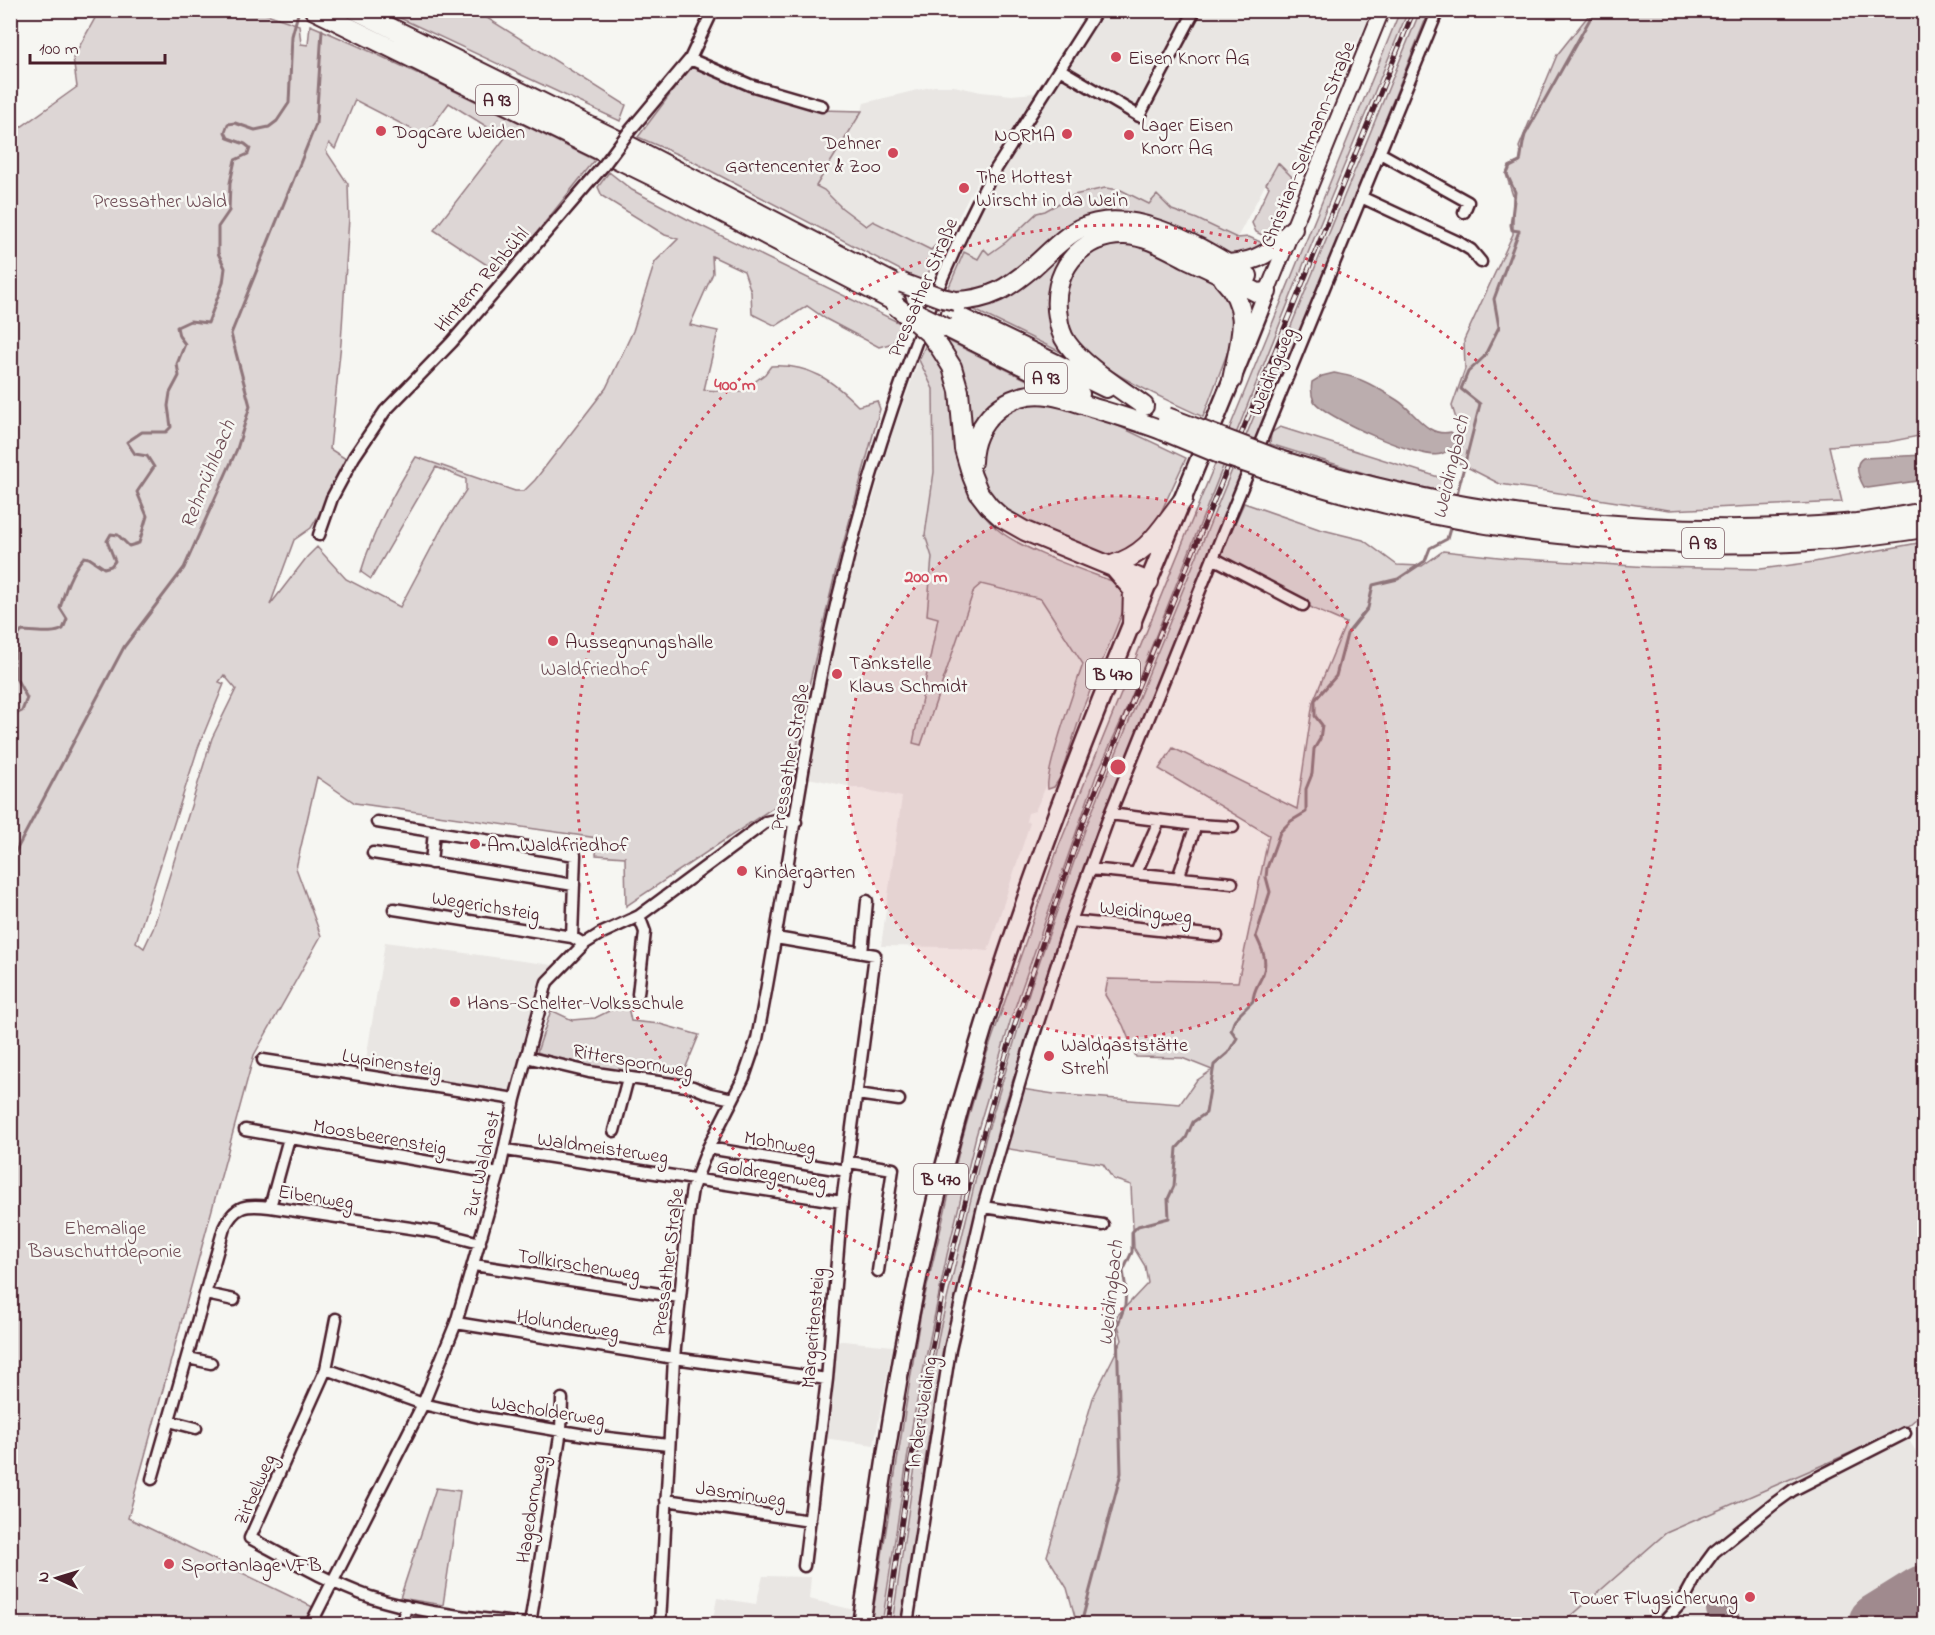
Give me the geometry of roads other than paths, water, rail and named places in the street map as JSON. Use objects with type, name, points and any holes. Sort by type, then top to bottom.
[{"type":"highway","name":"A 93","points":[[314,10],[896,295],[951,314],[1056,384],[1146,415],[1277,466],[1329,475],[1435,508],[1484,516],[1564,535],[1715,543],[1826,540],[1924,528]]},
{"type":"highway","name":"A 93","points":[[355,10],[626,144],[876,274],[896,295]]},
{"type":"highway","points":[[896,295],[942,298],[951,314],[972,301],[995,294],[1012,285],[1062,241],[1079,230],[1112,220],[1134,222],[1160,229],[1221,268],[1239,299],[1242,311],[1243,323],[1232,380]]},
{"type":"highway","points":[[1221,268],[1263,257],[1293,229]]},
{"type":"highway","points":[[1146,415],[1065,341],[1059,325],[1056,306],[1058,286],[1064,269],[1074,255],[1092,242],[1110,236],[1126,235],[1147,239],[1261,283],[1267,292]]},
{"type":"highway","points":[[896,295],[930,334],[952,367],[959,391],[964,449],[979,494],[1002,518],[1025,531],[1149,582]]},
{"type":"highway","points":[[972,476],[972,455],[977,435],[990,415],[1006,402],[1027,396],[1048,395],[1146,415]]},
{"type":"highway","points":[[1112,565],[1126,561],[1144,549],[1183,500]]},
{"type":"highway","name":"A 93","points":[[1484,516],[1713,528],[1858,522],[1924,512]]},
{"type":"highway","points":[[1112,565],[1133,590],[1132,625]]},
{"type":"main road","name":"Christian-Seltmann-Straße","points":[[1267,292],[1382,10]]},
{"type":"main road","name":"B 470","points":[[861,1624],[897,1386],[930,1225],[978,1045],[1026,901],[1082,749],[1267,292]]},
{"type":"street","name":"Hinterm Rehbühl","points":[[319,535],[332,498],[354,457],[385,411],[452,342],[604,165],[690,59],[713,10]]},
{"type":"street","name":"Pressather Straße","points":[[660,1624],[674,1359],[689,1208],[696,1179],[708,1148],[744,1077],[757,1039],[777,938],[815,709],[838,598],[869,480],[928,311],[974,208],[1041,96],[1061,70],[1097,10]]},
{"type":"street","points":[[1061,70],[1139,116],[1195,10]]},
{"type":"street","name":"Weidingweg","points":[[1038,1023],[1071,921],[1110,814],[1438,10]]},
{"type":"street","points":[[690,59],[750,85],[822,106]]},
{"type":"street","points":[[1380,153],[1442,185],[1468,202],[1464,212]]},
{"type":"street","points":[[1361,197],[1458,242],[1471,250],[1481,262]]},
{"type":"street","points":[[1213,558],[1303,605]]},
{"type":"street","points":[[1110,814],[1196,825],[1233,827]]},
{"type":"street","name":"Zur Waldrast","points":[[312,1624],[423,1404],[456,1323],[506,1150],[515,1099],[547,982],[584,944],[639,916],[766,822],[775,820],[795,822]]},
{"type":"street","name":"Weidingweg","points":[[1136,873],[1159,821]]},
{"type":"street","points":[[377,822],[575,855],[572,937],[584,944]]},
{"type":"street","name":"Weidingweg","points":[[1178,878],[1196,825]]},
{"type":"street","points":[[431,863],[434,831]]},
{"type":"street","points":[[373,853],[574,885]]},
{"type":"street","name":"Weidingweg","points":[[1090,869],[1232,883]]},
{"type":"street","points":[[777,938],[862,953],[867,901]]},
{"type":"street","name":"Wegerichsteig","points":[[394,909],[572,937]]},
{"type":"street","points":[[638,994],[645,932],[639,916]]},
{"type":"street","name":"Weidingweg","points":[[1071,921],[1217,936]]},
{"type":"street","name":"Margeritensteig","points":[[804,1566],[826,1379],[842,1202],[875,955],[862,953]]},
{"type":"street","name":"In der Weiding","points":[[907,1624],[950,1348],[982,1207],[1038,1023]]},
{"type":"street","name":"Ritterspornweg","points":[[526,1057],[589,1072],[693,1087],[710,1094],[733,1099]]},
{"type":"street","name":"Lupinensteig","points":[[263,1060],[515,1099]]},
{"type":"street","points":[[614,1131],[628,1078]]},
{"type":"street","points":[[857,1094],[899,1100]]},
{"type":"street","name":"Moosbeerensteig","points":[[245,1130],[499,1174]]},
{"type":"street","name":"Moosbeerensteig","points":[[270,1207],[289,1138]]},
{"type":"street","name":"Mohnweg","points":[[708,1148],[848,1166],[893,1169],[878,1271]]},
{"type":"street","name":"Waldmeisterweg","points":[[506,1150],[696,1179]]},
{"type":"street","name":"Goldregenweg","points":[[696,1179],[842,1202]]},
{"type":"street","name":"Eibenweg","points":[[152,1479],[224,1228],[230,1216],[239,1208],[270,1207],[437,1232],[480,1243]]},
{"type":"street","points":[[982,1207],[1102,1226]]},
{"type":"street","name":"Tollkirschenweg","points":[[474,1264],[679,1297]]},
{"type":"street","points":[[206,1294],[234,1300]]},
{"type":"street","name":"Zirbelweg","points":[[333,1581],[250,1538],[327,1369],[336,1319]]},
{"type":"street","name":"Holunderweg","points":[[456,1323],[674,1359],[826,1379]]},
{"type":"street","points":[[188,1358],[212,1363]]},
{"type":"street","points":[[327,1369],[423,1404]]},
{"type":"street","name":"Hagedornweg","points":[[530,1624],[561,1430],[562,1399]]},
{"type":"street","name":"Wacholderweg","points":[[423,1404],[479,1417],[668,1446]]},
{"type":"street","points":[[169,1421],[196,1428]]},
{"type":"street","points":[[1662,1624],[1683,1601],[1697,1575],[1714,1552],[1774,1503],[1793,1490],[1905,1433]]},
{"type":"street","name":"Jasminweg","points":[[666,1500],[810,1521]]},
{"type":"street","points":[[333,1581],[368,1596],[446,1619],[523,1624]]},
{"type":"street","points":[[402,1624],[406,1606]]},
{"type":"waterway","points":[[10,717],[22,711],[27,698],[16,678],[16,638],[22,631],[49,632],[63,629],[67,619],[60,608],[72,575],[84,557],[104,568],[111,566],[115,561],[107,541],[111,534],[118,535],[129,546],[139,543],[147,516],[137,492],[154,467],[147,456],[135,454],[127,442],[142,432],[166,432],[171,427],[168,406],[170,393],[179,376],[177,364],[185,344],[179,336],[177,327],[190,321],[208,323],[223,283],[225,268],[218,253],[218,227],[229,211],[230,183],[235,160],[248,154],[250,148],[228,138],[225,132],[228,124],[235,123],[255,130],[269,127],[277,121],[289,103],[292,36],[299,10]]},
{"type":"waterway","name":"Weidingbach","points":[[1456,498],[1480,404],[1461,389],[1468,372],[1484,357],[1499,327],[1494,299],[1519,231],[1512,230],[1515,192],[1507,174],[1510,167],[1520,162],[1525,135],[1595,10]]},
{"type":"waterway","name":"Rehmühlbach","points":[[10,862],[124,647],[184,568],[237,449],[250,406],[231,334],[316,124],[322,30]]},
{"type":"waterway","name":"Weidingbach","points":[[1081,1624],[1121,1473],[1117,1327],[1125,1305],[1126,1289],[1123,1271],[1132,1252],[1132,1232],[1138,1226],[1169,1218],[1168,1199],[1174,1186],[1177,1148],[1186,1138],[1193,1122],[1206,1113],[1214,1065],[1228,1053],[1237,1038],[1231,1030],[1235,1019],[1253,1001],[1255,990],[1263,974],[1265,959],[1256,936],[1270,892],[1266,877],[1267,868],[1280,832],[1291,821],[1306,812],[1306,789],[1312,774],[1314,749],[1320,739],[1322,725],[1315,716],[1315,700],[1336,676],[1347,634],[1368,608],[1373,585],[1398,579],[1425,561],[1430,548],[1447,539],[1451,525]]},
{"type":"railway","points":[[887,1624],[910,1465],[943,1290],[977,1155],[1014,1027],[1085,817],[1414,10]]},
{"type":"place","name":"Eisen Knorr AG","points":[[1116,57]]},
{"type":"place","name":"Dogcare Weiden","points":[[381,131]]},
{"type":"place","name":"NORMA","points":[[1067,134]]},
{"type":"place","name":"Lager Eisen Knorr AG","points":[[1129,135]]},
{"type":"place","name":"Dehner Gartencenter & Zoo","points":[[893,153]]},
{"type":"place","name":"The Hottest Wirscht in da Wei'n","points":[[964,188]]},
{"type":"place","name":"Aussegnungshalle","points":[[553,641]]},
{"type":"place","name":"Tankstelle Klaus Schmidt","points":[[837,674]]},
{"type":"place","name":"Am Waldfriedhof","points":[[475,844]]},
{"type":"place","name":"Kindergarten","points":[[742,871]]},
{"type":"place","name":"Hans-Schelter-Volksschule","points":[[455,1002]]},
{"type":"place","name":"Waldgaststätte Strehl","points":[[1049,1056]]},
{"type":"place","name":"Sportanlage VFB","points":[[169,1564]]},
{"type":"place","name":"Tower Flugsicherung","points":[[1750,1597]]},
{"type":"park label","name":"Pressather Wald","points":[[160,200]]},
{"type":"park label","name":"Waldfriedhof","points":[[595,668]]},
{"type":"park label","name":"Ehemalige Bauschuttdeponie","points":[[105,1238]]}]
